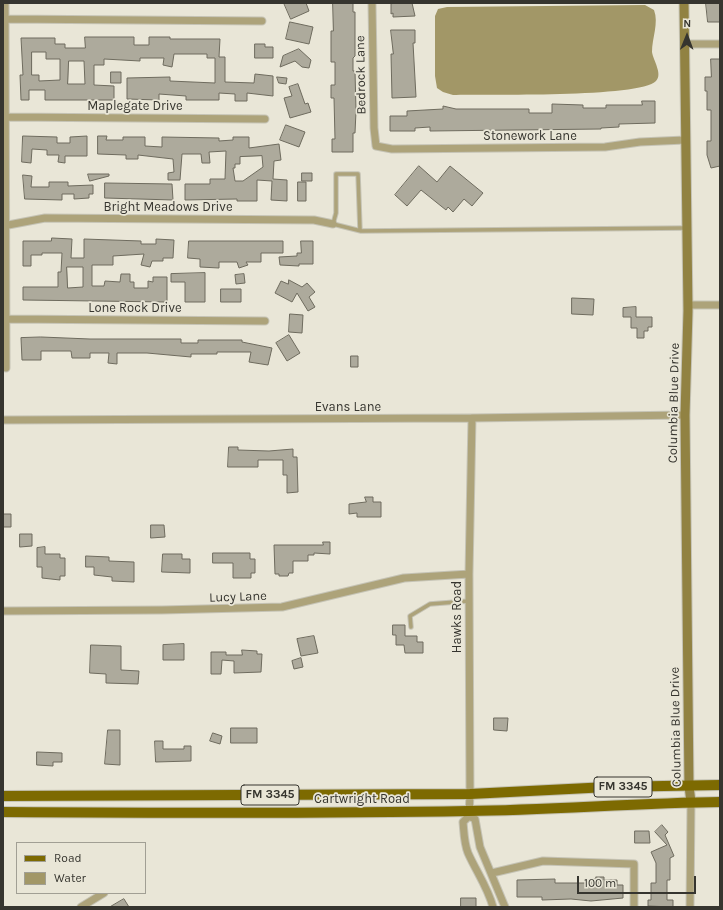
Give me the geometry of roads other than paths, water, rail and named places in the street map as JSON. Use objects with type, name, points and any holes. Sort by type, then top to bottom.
[{"type":"main road","name":"Cartwright Road","points":[[3,796],[470,794],[608,787],[720,785]]},
{"type":"main road","points":[[224,795],[225,813]]},
{"type":"main road","name":"Cartwright Road","points":[[3,812],[469,814],[691,802],[720,802]]},
{"type":"street","points":[[5,3],[6,117],[4,225],[6,368]]},
{"type":"street","name":"Bedrock Lane","points":[[372,3],[374,128],[376,146]]},
{"type":"street","name":"Columbia Blue Drive","points":[[684,3],[688,305],[685,415],[689,786],[691,802]]},
{"type":"street","points":[[6,19],[262,20]]},
{"type":"street","points":[[684,44],[720,44]]},
{"type":"street","name":"Maplegate Drive","points":[[6,117],[265,119]]},
{"type":"street","name":"Stonework Lane","points":[[376,146],[392,149],[582,148],[685,140]]},
{"type":"street","name":"Bright Meadows Drive","points":[[4,225],[45,218],[314,220],[334,224]]},
{"type":"street","points":[[688,305],[720,305]]},
{"type":"street","name":"Lone Rock Drive","points":[[6,319],[265,321]]},
{"type":"street","name":"Evans Lane","points":[[3,420],[472,418],[685,415]]},
{"type":"street","name":"Hawks Road","points":[[472,418],[469,574],[470,794],[469,814],[463,822],[465,844],[493,907]]},
{"type":"street","name":"Lucy Lane","points":[[3,611],[169,610],[282,607],[404,578],[469,574]]},
{"type":"street","points":[[690,907],[691,802]]},
{"type":"street","points":[[469,814],[476,819],[480,847],[505,907]]},
{"type":"street","points":[[492,873],[542,861],[634,864],[634,907]]},
{"type":"street","points":[[81,907],[102,894]]},
{"type":"lane","points":[[360,230],[358,174],[336,174],[336,214],[334,224],[360,230],[686,228]]},
{"type":"lane","points":[[411,627],[410,616],[430,604],[469,600]]},
{"type":"water","points":[[645,5],[654,10],[656,20],[652,52],[658,71],[658,78],[656,81],[644,86],[593,93],[527,95],[453,95],[443,92],[437,88],[435,76],[435,16],[438,9],[447,7]]}]
